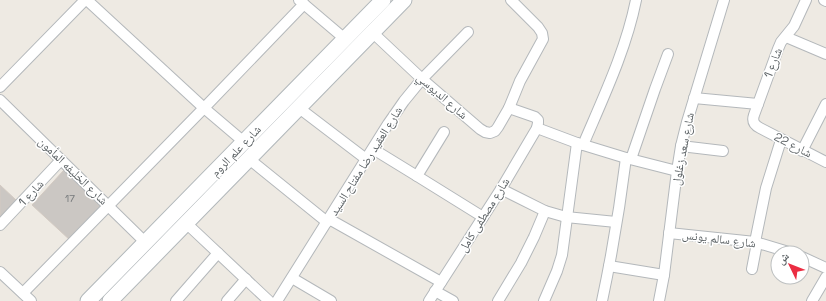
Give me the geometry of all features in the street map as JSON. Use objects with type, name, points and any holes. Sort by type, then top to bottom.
[{"type":"street","points":[[0,87],[86,0],[204,108],[244,142]]},
{"type":"street","name":"شارع علم الروم","points":[[110,301],[299,108],[308,88],[345,39],[383,0]]},
{"type":"street","name":"شارع علم الروم","points":[[88,301],[244,142],[372,32],[404,0]]},
{"type":"street","points":[[511,0],[538,27],[542,33],[543,40],[520,81],[509,108],[535,117],[538,120],[537,128],[580,144],[628,159],[677,171]]},
{"type":"street","points":[[544,301],[562,255],[565,238],[566,217],[580,144],[625,41],[636,0]]},
{"type":"street","name":"شارع سعد زغلول","points":[[659,301],[664,275],[681,146],[724,0]]},
{"type":"street","name":"شارع 1","points":[[760,128],[755,124],[753,118],[758,104],[778,49],[794,26],[806,0]]},
{"type":"street","points":[[22,293],[204,108],[302,2],[345,39]]},
{"type":"street","name":"شارع الديوسي","points":[[372,32],[422,79],[485,132],[490,133],[495,131],[509,108]]},
{"type":"street","name":"شارع العقيد رضا مفتاح السيد","points":[[277,301],[392,118],[422,79],[468,32]]},
{"type":"street","points":[[786,37],[826,54]]},
{"type":"street","points":[[602,301],[628,159],[668,54]]},
{"type":"street","points":[[694,98],[758,104]]},
{"type":"street","name":"شارع الخليفه المأمون","points":[[0,100],[146,243]]},
{"type":"street","points":[[802,150],[826,105]]},
{"type":"street","points":[[299,108],[366,159]]},
{"type":"street","name":"شارع مصطفى كامل","points":[[429,301],[501,189],[537,128]]},
{"type":"street","name":"شارع 22","points":[[760,128],[826,162]]},
{"type":"street","points":[[418,176],[444,132]]},
{"type":"street","points":[[752,269],[766,188],[781,140]]},
{"type":"street","points":[[681,146],[722,151]]},
{"type":"street","points":[[373,149],[483,217]]},
{"type":"street","points":[[249,159],[328,221],[441,282]]},
{"type":"street","name":"شارع 1","points":[[0,225],[61,160]]},
{"type":"street","points":[[501,189],[545,211],[566,217],[616,222]]},
{"type":"street","points":[[498,301],[521,263],[545,211]]},
{"type":"street","points":[[186,223],[269,301]]},
{"type":"street","name":"شارع سالم يونس","points":[[669,233],[756,242],[770,246]]},
{"type":"street","points":[[176,301],[218,254]]},
{"type":"street","points":[[810,261],[826,268]]},
{"type":"street","points":[[609,266],[664,275]]},
{"type":"street","points":[[0,272],[31,301]]},
{"type":"street","points":[[812,301],[826,277]]},
{"type":"street","points":[[292,278],[331,301]]},
{"type":"street","points":[[227,301],[246,279]]},
{"type":"street","points":[[435,291],[453,301]]},
{"type":"building","points":[[64,170],[103,206],[71,241],[32,205]]},
{"type":"building","points":[[0,185],[16,200],[0,217]]}]
